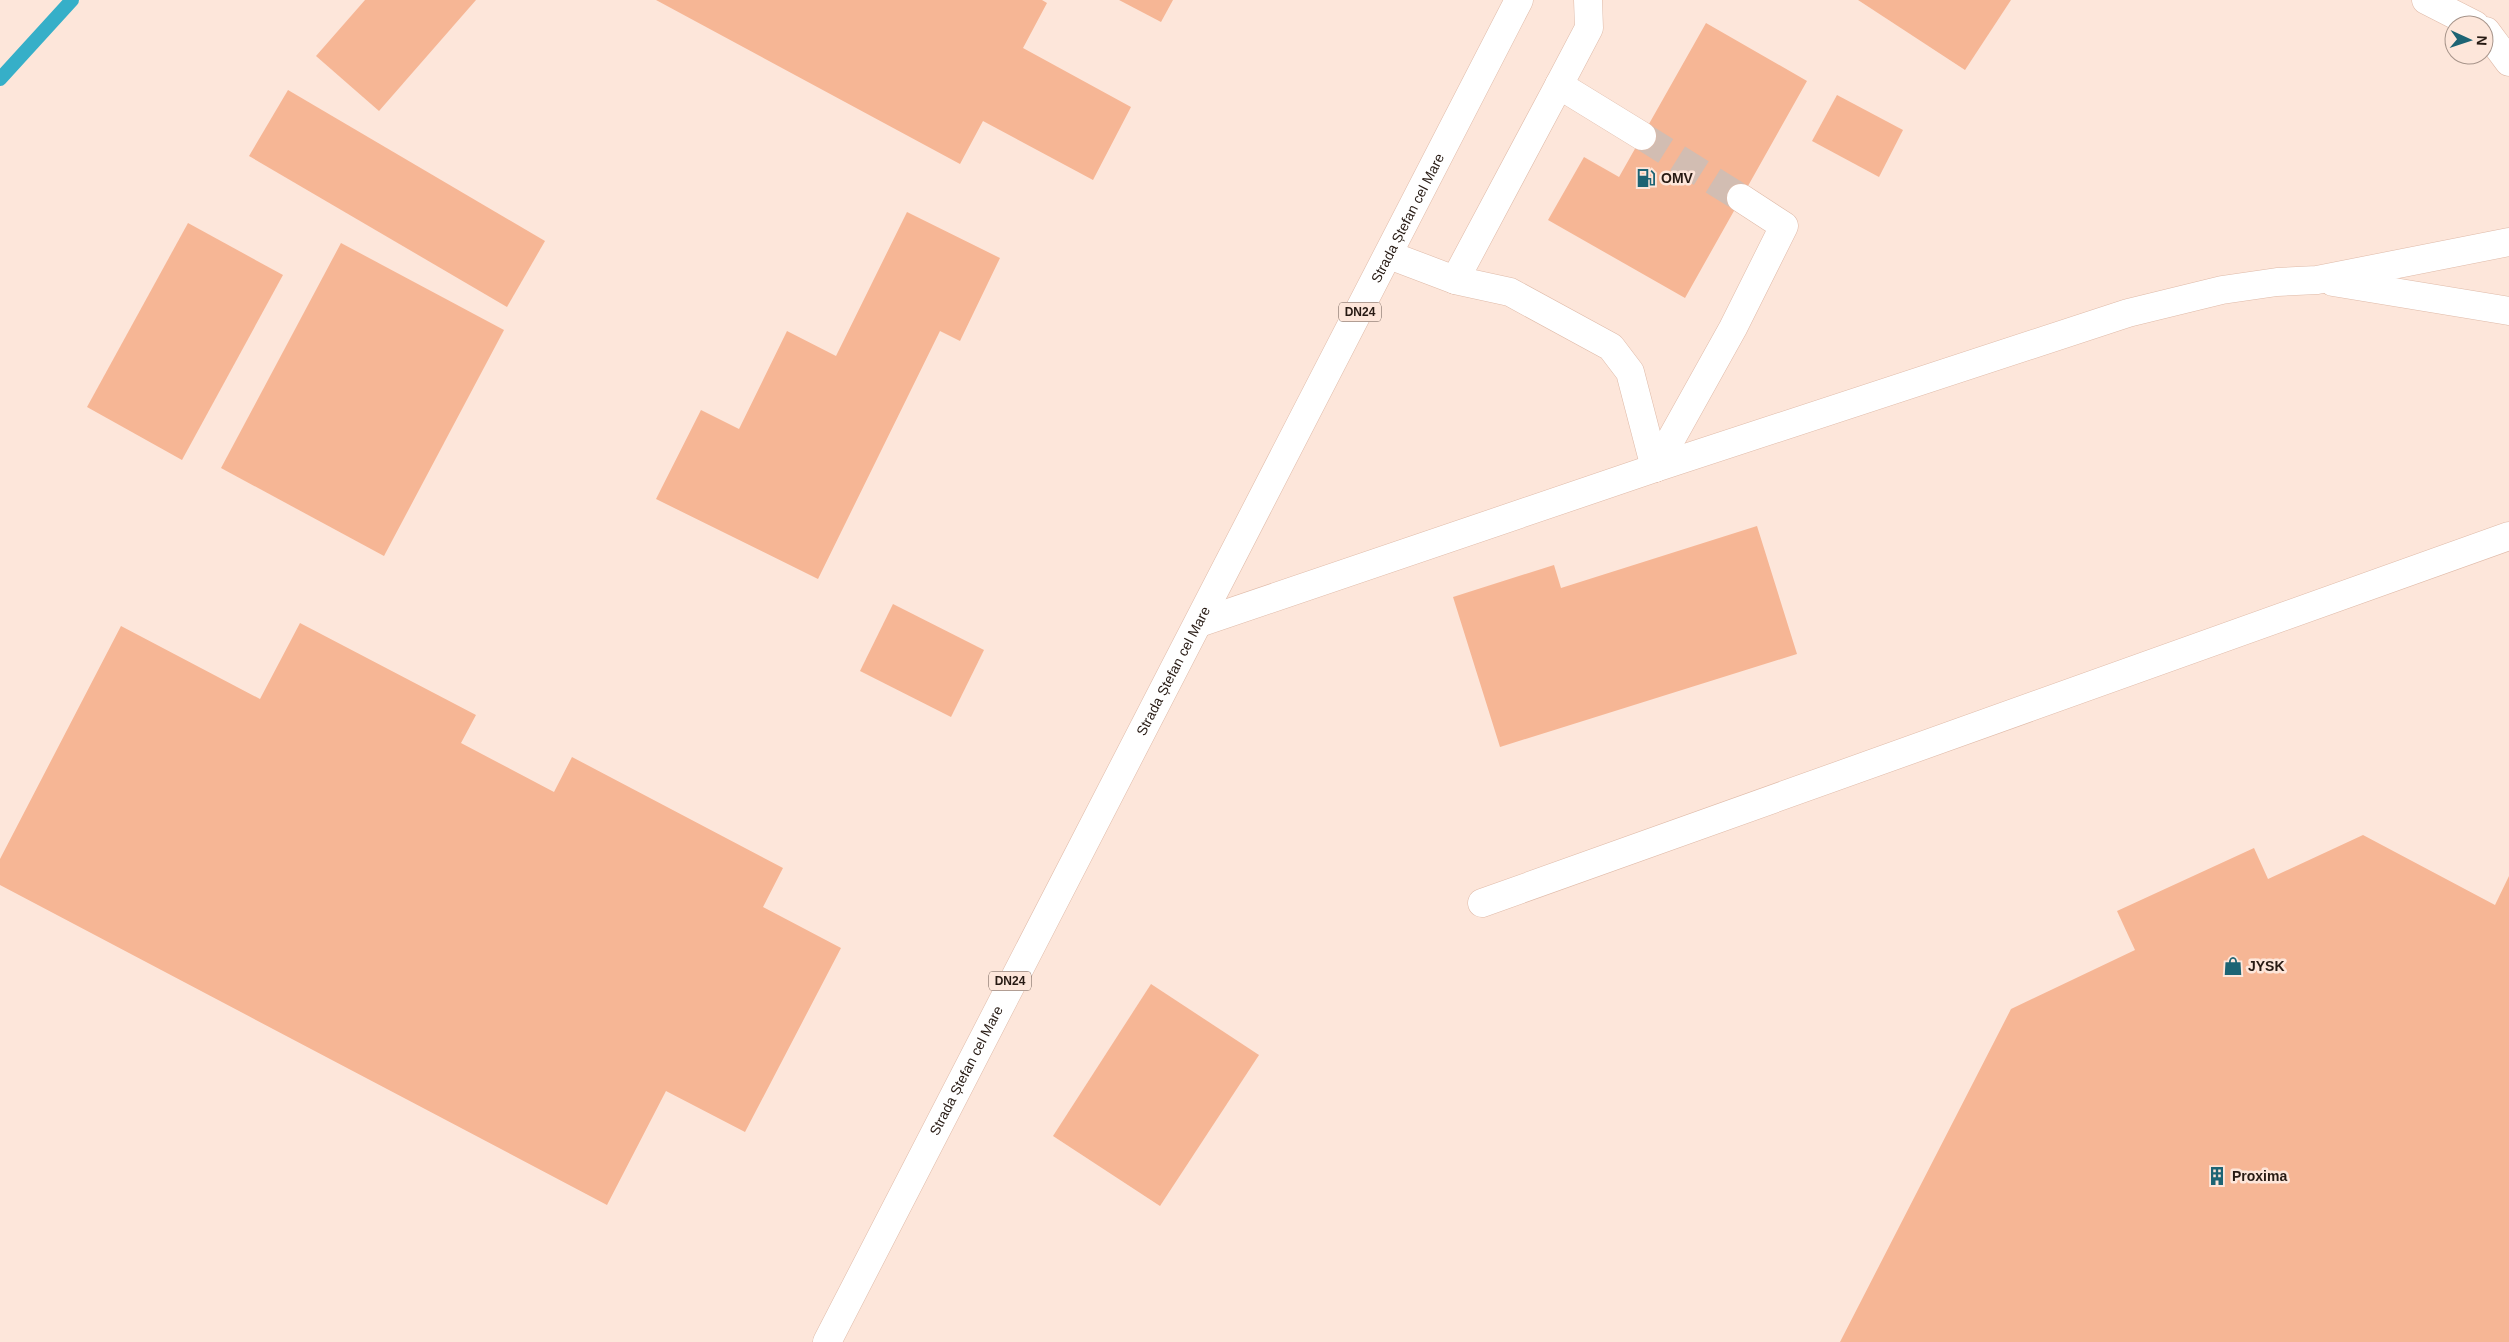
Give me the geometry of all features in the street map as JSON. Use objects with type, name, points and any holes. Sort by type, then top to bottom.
[{"type":"main road","name":"Strada Ștefan cel Mare","points":[[827,1342],[1021,960],[1199,624],[1519,0]]},
{"type":"main road","points":[[1455,280],[1589,28],[1588,0]]},
{"type":"main road","points":[[2426,0],[2455,15]]},
{"type":"main road","points":[[2494,41],[2509,62]]},
{"type":"main road","points":[[1560,85],[1642,136]]},
{"type":"main road","points":[[1655,468],[1733,328],[1784,226],[1741,198]]},
{"type":"main road","points":[[1199,624],[1655,468],[2128,313],[2222,290],[2278,282],[2317,280],[2509,242]]},
{"type":"main road","points":[[1389,255],[1455,280],[1510,292],[1611,347],[1630,372],[1655,468]]},
{"type":"main road","points":[[2317,280],[2509,311]]},
{"type":"main road","points":[[1482,903],[2509,536]]},
{"type":"building","points":[[365,0],[476,0],[379,111],[316,56]]},
{"type":"building","points":[[656,0],[1042,0],[1047,3],[1023,48],[1131,107],[1093,180],[983,121],[960,164]]},
{"type":"building","points":[[1119,0],[1173,0],[1161,22]]},
{"type":"building","points":[[1858,0],[2011,0],[1965,70]]},
{"type":"building","points":[[1706,23],[1807,81],[1685,298],[1548,220],[1584,157],[1619,177]]},
{"type":"building","points":[[288,90],[545,241],[507,307],[249,156]]},
{"type":"building","points":[[1837,95],[1903,130],[1879,177],[1812,141]]},
{"type":"building","points":[[907,212],[1000,258],[960,341],[940,331],[818,579],[656,499],[701,410],[739,429],[787,331],[836,356]]},
{"type":"building","points":[[188,223],[283,275],[182,460],[87,407]]},
{"type":"building","points":[[341,243],[504,330],[384,556],[221,468]]},
{"type":"building","points":[[1757,526],[1797,654],[1500,747],[1453,597],[1554,565],[1561,588]]},
{"type":"building","points":[[893,604],[984,650],[951,717],[860,671]]},
{"type":"building","points":[[300,623],[476,715],[461,743],[554,792],[572,757],[783,868],[763,907],[841,948],[745,1132],[666,1091],[607,1205],[0,885],[0,859],[121,626],[260,699]]},
{"type":"building","name":"Proxima","points":[[2363,835],[2495,905],[2509,876],[2509,1342],[1840,1342],[2011,1009],[2135,950],[2117,911],[2254,848],[2268,879]]},
{"type":"building","points":[[1151,984],[1259,1055],[1160,1206],[1053,1136]]},
{"type":"waterway","points":[[0,79],[72,0]]},
{"type":"tunnel","points":[[1642,136],[1741,198]]},
{"type":"place","name":"OMV","points":[[1646,178]]},
{"type":"place","name":"JYSK","points":[[2233,966]]},
{"type":"place","name":"Proxima","points":[[2217,1176]]}]
